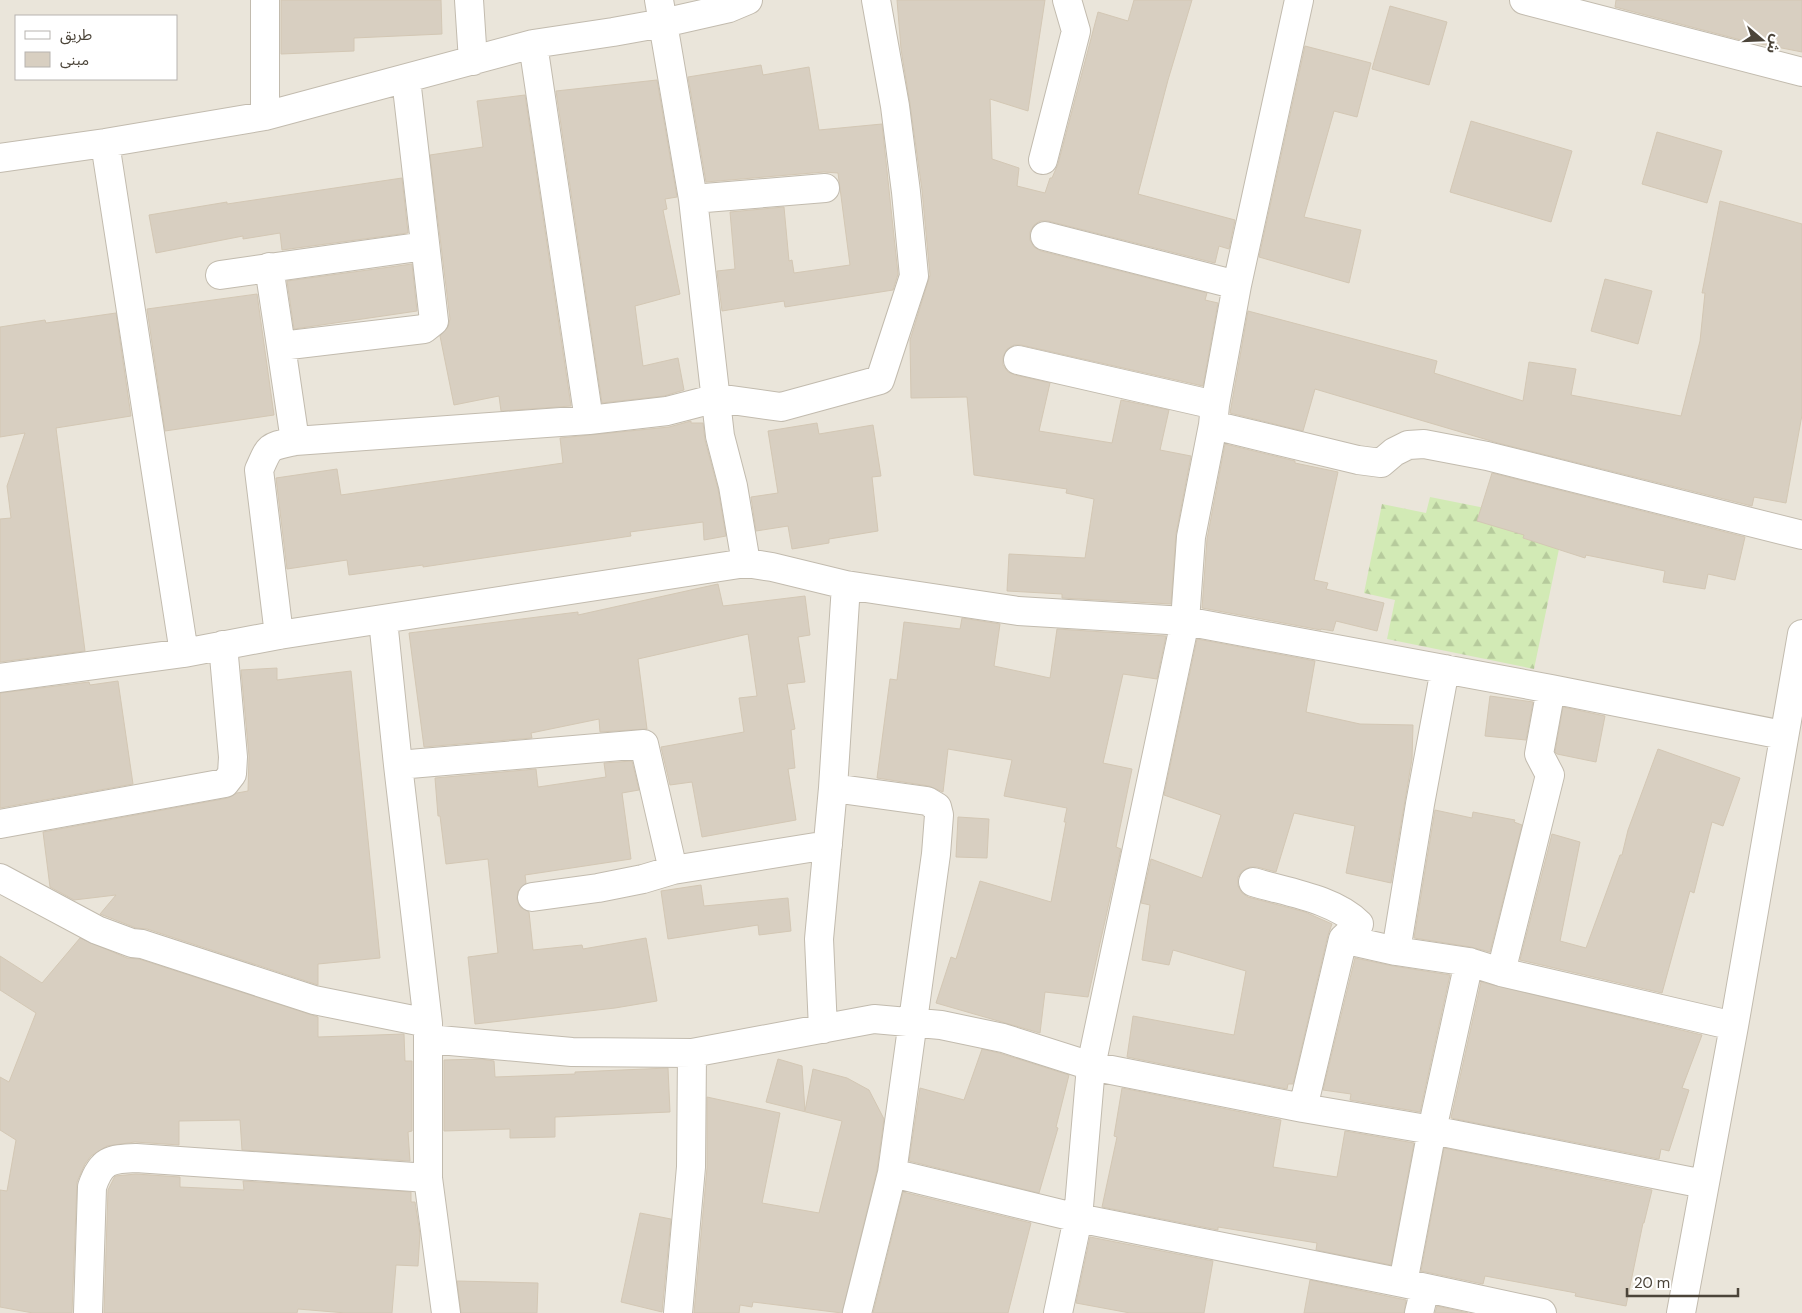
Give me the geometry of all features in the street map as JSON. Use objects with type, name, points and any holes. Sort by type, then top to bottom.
[{"type":"street","points":[[265,0],[265,116]]},
{"type":"street","points":[[469,0],[473,61]]},
{"type":"street","points":[[279,635],[259,470],[268,450],[272,446],[295,441],[589,420],[667,411],[717,398],[780,407],[880,380],[914,276],[895,106],[876,0]]},
{"type":"street","points":[[1043,160],[1076,30],[1067,0]]},
{"type":"street","points":[[1058,1313],[1078,1218],[1091,1066],[1184,621],[1190,537],[1237,285],[1298,0]]},
{"type":"street","points":[[1528,0],[1802,72]]},
{"type":"street","points":[[0,158],[105,143],[265,116],[533,44],[613,32],[661,11],[734,2]]},
{"type":"street","points":[[661,11],[693,199],[720,436],[733,486],[746,563]]},
{"type":"street","points":[[533,44],[589,420]]},
{"type":"street","points":[[280,346],[424,329],[434,321],[406,79]]},
{"type":"street","points":[[105,143],[184,653]]},
{"type":"street","points":[[693,199],[825,188]]},
{"type":"street","points":[[1045,236],[1237,285]]},
{"type":"street","points":[[220,275],[425,246]]},
{"type":"street","points":[[269,267],[295,441]]},
{"type":"street","points":[[1018,360],[1214,415],[1358,460],[1381,463],[1394,452],[1408,445],[1424,444],[1487,456],[1802,535]]},
{"type":"street","points":[[0,678],[184,653],[279,635],[746,563],[772,567],[786,572],[846,585],[1018,611],[1184,621],[1552,688],[1783,735]]},
{"type":"street","points":[[823,1029],[819,939],[833,788],[846,585]]},
{"type":"street","points":[[383,620],[428,1031],[428,1178],[446,1313]]},
{"type":"street","points":[[1681,1313],[1734,1026],[1802,634]]},
{"type":"street","points":[[0,824],[225,783],[232,774],[233,757],[222,645]]},
{"type":"street","points":[[1396,951],[1420,804],[1445,669]]},
{"type":"street","points":[[1502,972],[1550,775],[1539,754],[1552,688]]},
{"type":"street","points":[[398,765],[644,744],[673,870]]},
{"type":"street","points":[[833,788],[926,801],[938,807],[939,814],[936,854],[892,1173],[857,1313]]},
{"type":"street","points":[[532,898],[634,881],[673,870],[828,845]]},
{"type":"street","points":[[0,878],[96,930],[132,943],[142,944],[314,1000],[428,1031],[572,1052],[692,1052],[874,1019],[941,1025],[1003,1038],[1091,1066],[1303,1108],[1432,1130],[1704,1184]]},
{"type":"street","points":[[1253,882],[1316,900],[1341,910],[1359,924],[1343,939],[1303,1108]]},
{"type":"street","points":[[1343,939],[1396,951],[1469,962],[1502,972],[1734,1026]]},
{"type":"street","points":[[1416,1295],[1432,1130],[1469,962]]},
{"type":"street","points":[[678,1313],[691,1167],[692,1052]]},
{"type":"street","points":[[88,1313],[92,1187],[96,1174],[102,1166],[112,1159],[136,1158],[428,1178]]},
{"type":"street","points":[[892,1173],[1078,1218],[1416,1295],[1542,1313]]},
{"type":"shaded area","points":[[0,0],[1802,0],[1802,1313],[0,1313]]},
{"type":"green space","points":[[1430,497],[1530,517],[1559,549],[1534,669],[1387,639],[1395,600],[1364,593],[1382,504],[1426,513]]},
{"type":"building","points":[[281,0],[441,0],[442,34],[354,38],[354,51],[281,54]]},
{"type":"building","points":[[897,0],[1045,0],[1028,111],[990,99],[992,159],[1019,168],[1017,186],[1045,193],[1050,178],[1052,178],[1058,164],[1098,12],[1128,21],[1134,0],[1192,0],[1168,80],[1138,194],[1235,220],[1229,249],[1219,246],[1215,263],[1048,221],[1040,221],[1034,225],[1030,232],[1030,240],[1034,247],[1041,251],[1207,293],[1205,300],[1218,303],[1203,386],[1021,345],[1014,345],[1007,349],[1003,357],[1003,365],[1008,372],[1050,383],[1039,431],[1112,443],[1121,400],[1169,410],[1160,450],[1191,456],[1176,534],[1171,604],[1062,598],[1062,594],[1007,591],[1009,554],[1085,558],[1094,499],[1066,493],[1067,489],[974,475],[967,397],[911,398],[910,340],[930,275],[922,190],[901,49]]},
{"type":"building","points":[[1616,0],[1802,0],[1802,52],[1741,40],[1615,7]]},
{"type":"building","points":[[1390,6],[1447,22],[1429,85],[1372,69]]},
{"type":"building","points":[[1305,46],[1371,63],[1357,117],[1334,111],[1304,217],[1361,230],[1349,283],[1259,257]]},
{"type":"building","points":[[761,65],[763,75],[809,67],[819,130],[882,124],[898,274],[893,290],[785,307],[784,301],[722,311],[717,271],[735,269],[730,212],[784,207],[789,261],[792,260],[794,273],[850,265],[838,173],[824,172],[706,182],[688,77]]},
{"type":"building","points":[[657,80],[677,197],[665,199],[667,209],[663,210],[680,294],[635,306],[643,366],[678,358],[684,390],[664,396],[602,403],[556,91]]},
{"type":"building","points":[[525,95],[571,406],[501,411],[499,396],[454,405],[440,336],[448,327],[450,319],[430,155],[483,147],[477,101]]},
{"type":"building","points":[[1471,121],[1572,151],[1551,222],[1450,192]]},
{"type":"building","points":[[1657,132],[1722,151],[1707,203],[1642,184]]},
{"type":"building","points":[[402,178],[408,233],[282,250],[280,233],[243,239],[243,236],[156,253],[149,215],[227,202],[227,204]]},
{"type":"building","points":[[1720,201],[1802,224],[1802,415],[1786,503],[1754,497],[1752,506],[1498,443],[1315,389],[1303,431],[1230,413],[1248,311],[1437,361],[1434,373],[1523,401],[1529,362],[1576,369],[1571,395],[1681,416],[1700,341],[1705,293],[1702,293]]},
{"type":"building","points":[[412,264],[417,311],[294,329],[287,281]]},
{"type":"building","points":[[1605,279],[1652,291],[1638,344],[1591,331]]},
{"type":"building","points":[[257,294],[274,415],[165,431],[147,309]]},
{"type":"building","points":[[116,313],[131,416],[56,428],[85,651],[0,662],[0,519],[11,518],[7,486],[25,433],[0,437],[0,327],[45,320],[46,323]]},
{"type":"building","points":[[691,421],[691,423],[703,423],[705,440],[718,489],[726,536],[704,540],[703,522],[630,532],[631,536],[423,567],[423,565],[349,575],[347,560],[287,569],[276,478],[337,469],[341,495],[563,463],[560,438],[669,427]]},
{"type":"building","points":[[817,423],[819,434],[873,425],[881,476],[872,477],[878,531],[829,539],[829,543],[792,549],[788,526],[756,531],[751,497],[778,493],[768,431]]},
{"type":"building","points":[[1225,444],[1295,461],[1295,463],[1338,472],[1314,580],[1328,583],[1326,589],[1384,603],[1377,631],[1336,621],[1333,631],[1321,630],[1202,608],[1207,539]]},
{"type":"building","points":[[1492,473],[1745,537],[1735,580],[1708,574],[1705,589],[1663,582],[1665,571],[1586,555],[1585,558],[1523,538],[1524,535],[1477,521]]},
{"type":"building","points":[[718,584],[723,606],[805,596],[810,635],[798,637],[805,682],[787,684],[795,729],[791,730],[795,768],[788,769],[796,820],[702,837],[692,782],[670,785],[661,747],[744,732],[739,698],[757,696],[748,634],[638,659],[647,729],[600,732],[599,719],[531,733],[532,738],[424,747],[409,633],[578,612],[578,615]]},
{"type":"building","points":[[962,618],[1000,624],[994,666],[1050,678],[1057,629],[1166,636],[1157,679],[1123,674],[1103,763],[1132,769],[1116,847],[1121,849],[1088,997],[1045,992],[1040,1033],[936,1003],[951,957],[956,959],[980,881],[1051,902],[1067,808],[1004,796],[1012,760],[948,749],[943,792],[929,786],[877,778],[890,679],[897,680],[904,622],[960,629]]},
{"type":"building","points":[[1197,639],[1315,661],[1306,712],[1360,724],[1413,725],[1412,759],[1391,883],[1346,873],[1355,826],[1294,813],[1276,872],[1250,867],[1242,871],[1238,877],[1238,886],[1242,893],[1248,897],[1305,912],[1332,924],[1293,1084],[1288,1084],[1287,1089],[1127,1057],[1133,1016],[1234,1035],[1246,971],[1173,950],[1169,965],[1142,960],[1150,905],[1141,903],[1151,859],[1202,878],[1221,815],[1164,795]]},
{"type":"building","points":[[277,668],[277,680],[351,671],[380,958],[318,964],[318,985],[147,929],[136,928],[100,914],[116,895],[74,900],[50,887],[43,832],[228,798],[237,793],[248,791],[249,756],[241,670]]},
{"type":"building","points":[[118,681],[133,784],[0,808],[0,693],[89,682],[90,685]]},
{"type":"building","points":[[1490,696],[1533,702],[1526,740],[1485,736]]},
{"type":"building","points":[[1563,707],[1605,716],[1596,762],[1555,752]]},
{"type":"building","points":[[1658,749],[1740,778],[1723,826],[1712,822],[1694,893],[1690,891],[1662,993],[1520,960],[1552,834],[1580,842],[1560,941],[1586,948],[1620,855],[1622,855],[1628,830]]},
{"type":"building","points":[[632,761],[639,790],[622,793],[631,859],[525,875],[526,883],[518,891],[517,899],[520,907],[529,912],[533,950],[582,945],[583,949],[646,938],[657,1001],[615,1008],[475,1024],[468,957],[498,953],[488,859],[446,864],[440,816],[438,816],[435,778],[536,769],[538,787],[606,777],[604,763]]},
{"type":"building","points":[[1435,810],[1472,818],[1473,812],[1515,820],[1514,822],[1522,825],[1490,952],[1414,938]]},
{"type":"building","points":[[958,817],[989,819],[987,858],[956,857]]},
{"type":"building","points":[[701,885],[704,906],[788,898],[791,931],[759,935],[758,925],[668,939],[661,891]]},
{"type":"building","points":[[80,938],[127,958],[139,959],[318,1017],[318,1037],[404,1034],[405,1061],[412,1061],[412,1131],[408,1132],[410,1161],[242,1150],[240,1120],[179,1121],[179,1145],[135,1142],[107,1146],[91,1156],[77,1182],[72,1313],[33,1313],[0,1307],[0,1190],[7,1191],[16,1140],[0,1130],[0,1077],[9,1082],[36,1013],[0,990],[0,956],[42,983]]},
{"type":"building","points":[[1355,958],[1450,975],[1420,1112],[1350,1100],[1351,1094],[1323,1090]]},
{"type":"building","points":[[1481,982],[1702,1035],[1682,1088],[1689,1090],[1669,1151],[1661,1149],[1659,1159],[1451,1118]]},
{"type":"building","points":[[982,1049],[1069,1075],[1056,1127],[1058,1128],[1039,1193],[909,1161],[920,1088],[964,1100]]},
{"type":"building","points":[[481,1059],[494,1061],[495,1077],[668,1068],[670,1112],[555,1117],[555,1137],[510,1138],[510,1129],[444,1131],[444,1060]]},
{"type":"building","points":[[778,1059],[802,1066],[805,1111],[813,1069],[847,1078],[869,1090],[884,1119],[877,1170],[842,1313],[753,1302],[752,1307],[740,1305],[739,1313],[694,1313],[707,1168],[707,1097],[780,1113],[762,1203],[819,1213],[842,1121],[766,1102]]},
{"type":"building","points":[[1122,1088],[1281,1120],[1273,1167],[1337,1177],[1345,1131],[1414,1143],[1391,1265],[1316,1250],[1317,1243],[1218,1227],[1218,1230],[1102,1207],[1117,1137],[1114,1136]]},
{"type":"building","points":[[1444,1148],[1652,1190],[1643,1223],[1626,1306],[1575,1296],[1576,1293],[1485,1276],[1483,1284],[1421,1271]]},
{"type":"building","points":[[136,1174],[180,1177],[180,1187],[244,1190],[243,1181],[411,1192],[411,1202],[415,1202],[420,1234],[418,1266],[396,1265],[392,1313],[346,1313],[298,1309],[297,1313],[104,1313],[108,1190],[115,1176]]},
{"type":"building","points":[[903,1192],[1031,1223],[1008,1313],[873,1313]]},
{"type":"building","points":[[640,1213],[671,1219],[662,1312],[621,1302]]},
{"type":"building","points":[[1090,1237],[1213,1261],[1204,1313],[1130,1313],[1076,1303]]},
{"type":"building","points":[[1310,1280],[1406,1300],[1404,1313],[1304,1313]]},
{"type":"building","points":[[457,1281],[538,1283],[537,1313],[461,1313]]},
{"type":"building","points":[[1437,1306],[1468,1313],[1435,1313]]}]
